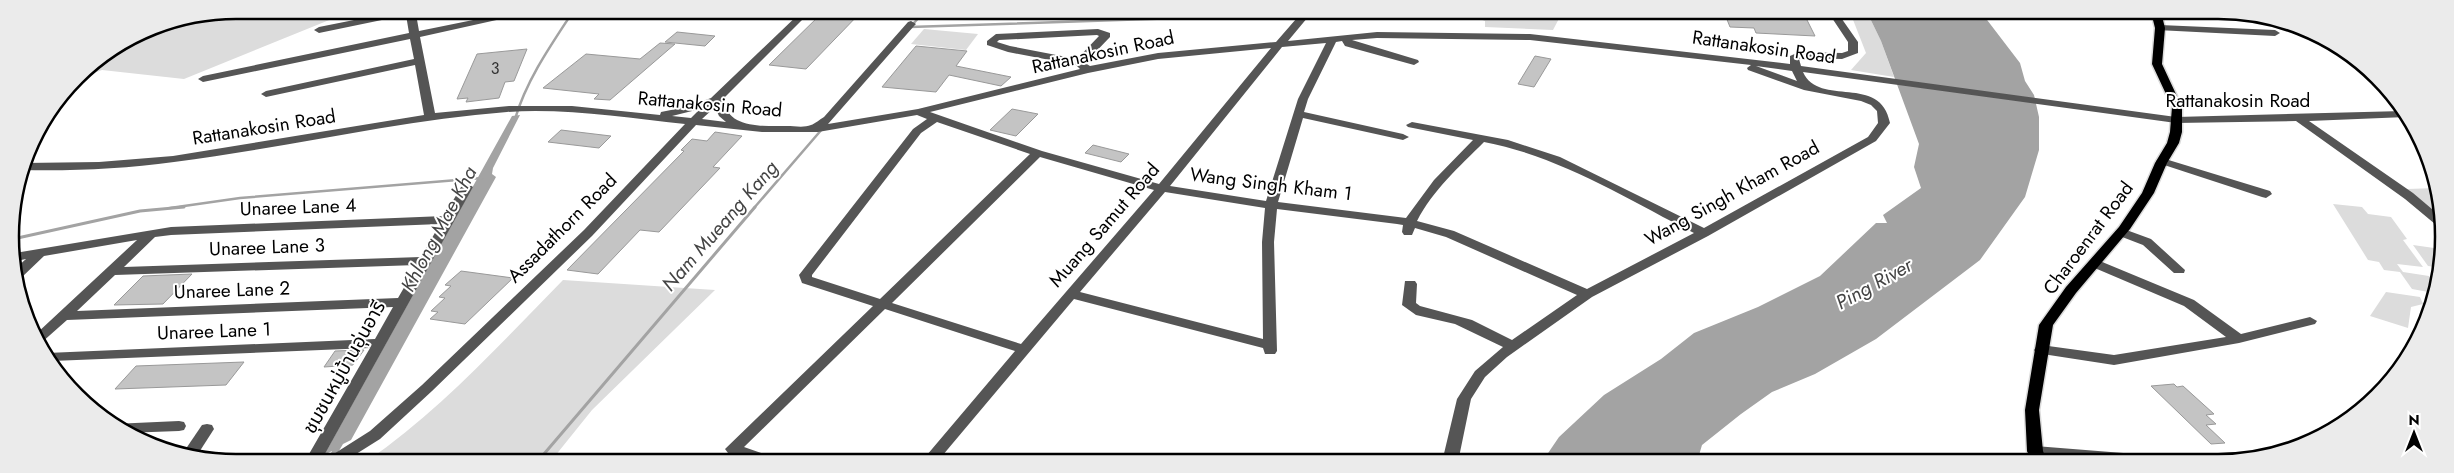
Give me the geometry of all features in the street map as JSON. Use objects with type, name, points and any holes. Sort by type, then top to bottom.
[{"type":"main road","name":"Charoenrat Road","points":[[2037,454],[2032,410],[2046,325],[2071,290],[2121,232],[2148,193],[2162,161],[2173,143],[2176,132],[2176,107],[2157,64],[2160,28],[2158,19]]},
{"type":"street","points":[[319,30],[373,19]]},
{"type":"street","points":[[414,19],[430,117]]},
{"type":"street","points":[[203,79],[495,19]]},
{"type":"street","name":"Assadathorn Road","points":[[345,454],[374,435],[427,388],[582,239],[693,122],[798,19]]},
{"type":"street","name":"Muang Samut Road","points":[[935,454],[1022,349],[1162,188],[1301,19]]},
{"type":"street","points":[[1816,90],[1803,82],[1796,70],[1794,58],[1799,55],[1842,56],[1853,53],[1853,42],[1837,19]]},
{"type":"street","points":[[815,129],[828,119],[911,24]]},
{"type":"street","points":[[1295,26],[1300,33],[1308,35],[1338,33],[1377,35]]},
{"type":"street","points":[[2160,28],[2275,33]]},
{"type":"street","points":[[1098,32],[1106,35],[1083,67],[1008,49],[991,44],[996,37],[1098,32]]},
{"type":"street","name":"Rattanakosin Road","points":[[30,167],[173,160],[430,117],[509,108],[572,109],[757,128],[815,129],[918,112],[1083,67],[1158,56],[1377,35],[1530,37],[1736,61],[2176,120],[2398,114]]},
{"type":"street","points":[[1345,37],[1349,44],[1414,62]]},
{"type":"street","points":[[1070,294],[1270,348],[1268,242],[1271,204],[1298,114],[1333,38]]},
{"type":"street","points":[[266,94],[420,61]]},
{"type":"street","points":[[1736,61],[1774,77],[1816,90]]},
{"type":"street","name":"Wang Singh Kham Road","points":[[1452,454],[1464,399],[1480,374],[1512,346],[1586,294],[1704,233],[1872,139],[1881,128],[1884,116],[1883,109],[1873,101],[1816,90]]},
{"type":"street","points":[[642,116],[689,110],[720,95],[720,109],[726,118],[757,128]]},
{"type":"street","name":"Wang Singh Kham 1","points":[[918,112],[1038,153],[1162,188],[1356,214],[1408,227],[1450,234],[1586,294]]},
{"type":"street","points":[[1298,114],[1403,137]]},
{"type":"street","points":[[2298,118],[2409,196],[2434,217]]},
{"type":"street","points":[[934,119],[917,131],[805,275],[807,280],[1022,349]]},
{"type":"street","points":[[1412,125],[1508,143],[1575,166],[1613,188],[1704,233]]},
{"type":"street","points":[[1408,227],[1434,187],[1482,137]]},
{"type":"street","points":[[746,454],[733,449],[1038,153]]},
{"type":"street","points":[[2162,161],[2266,194]]},
{"type":"street","name":"ชุมชนหมู่บ้านอุ่นอารี","points":[[316,454],[467,187]]},
{"type":"street","name":"Unaree Lane 4","points":[[20,256],[183,230],[447,220]]},
{"type":"street","points":[[2121,232],[2147,242],[2179,270]]},
{"type":"street","points":[[43,336],[151,234]]},
{"type":"street","points":[[22,270],[40,253]]},
{"type":"street","name":"Unaree Lane 3","points":[[111,271],[426,261]]},
{"type":"street","points":[[2095,263],[2189,303],[2240,339]]},
{"type":"street","points":[[1410,284],[1409,305],[1422,314],[1458,320],[1512,346]]},
{"type":"street","name":"Unaree Lane 2","points":[[63,316],[402,302]]},
{"type":"street","points":[[2041,350],[2114,360],[2240,339],[2310,321]]},
{"type":"street","name":"Unaree Lane 1","points":[[54,356],[380,343]]},
{"type":"street","points":[[132,428],[178,426]]},
{"type":"street","points":[[193,450],[207,429]]},
{"type":"shaded area","points":[[222,19],[332,19],[184,79],[102,70],[92,74],[116,55],[140,41],[180,26]]},
{"type":"shaded area","points":[[1480,19],[1559,19],[1553,30],[1485,27],[1485,21]]},
{"type":"shaded area","points":[[1853,19],[1870,19],[1881,41],[1894,77],[1851,70],[1866,53]]},
{"type":"shaded area","points":[[924,29],[978,34],[966,50],[911,44]]},
{"type":"shaded area","points":[[2430,188],[2433,211],[2407,189]]},
{"type":"shaded area","points":[[2333,204],[2362,207],[2368,214],[2391,217],[2407,239],[2403,240],[2423,267],[2397,264],[2403,272],[2429,276],[2431,279],[2428,292],[2412,289],[2400,272],[2384,270],[2379,262],[2368,260]]},
{"type":"shaded area","points":[[2413,245],[2435,248],[2433,267],[2428,266]]},
{"type":"shaded area","points":[[563,280],[715,290],[592,410],[557,454],[376,454],[420,420],[493,352]]},
{"type":"shaded area","points":[[2386,292],[2420,297],[2423,304],[2411,307],[2408,328],[2370,316]]},
{"type":"water","name":"Ping River","points":[[1870,19],[1986,19],[2020,63],[2025,81],[2034,95],[2039,117],[2039,150],[2025,197],[1980,260],[1876,339],[1815,374],[1772,392],[1702,445],[1699,454],[1547,454],[1559,437],[1604,395],[1661,359],[1694,333],[1758,307],[1820,276],[1876,223],[1887,223],[1883,215],[1921,188],[1914,167],[1919,144],[1881,41]]},
{"type":"water","points":[[520,115],[493,168],[492,174],[496,177],[351,440],[343,444],[337,454],[330,454],[332,451],[325,454],[512,116]]},
{"type":"building","points":[[816,19],[854,19],[806,69],[769,65]]},
{"type":"building","points":[[1727,19],[1806,19],[1815,36],[1756,33],[1754,28],[1730,27]]},
{"type":"building","points":[[677,32],[715,36],[705,46],[665,42]]},
{"type":"building","points":[[660,43],[675,44],[610,100],[594,99],[599,94],[543,88],[586,54],[640,59]]},
{"type":"building","points":[[916,46],[967,51],[956,66],[1011,77],[1001,86],[949,75],[936,92],[882,87]]},
{"type":"building","points":[[527,49],[514,81],[505,82],[499,98],[466,102],[468,98],[457,99],[477,54]]},
{"type":"building","points":[[1535,56],[1551,59],[1534,87],[1518,84]]},
{"type":"building","points":[[1012,109],[1038,114],[1016,136],[990,130]]},
{"type":"building","points":[[561,130],[611,136],[599,148],[548,142]]},
{"type":"building","points":[[715,132],[742,136],[713,167],[720,168],[659,232],[640,230],[598,274],[567,270],[684,151],[681,150],[692,139],[707,141]]},
{"type":"building","points":[[1093,145],[1129,154],[1121,162],[1085,153]]},
{"type":"building","points":[[461,271],[513,278],[465,324],[430,319],[438,312],[431,311],[445,298],[439,297],[451,286],[445,285]]},
{"type":"building","points":[[192,274],[163,304],[114,305],[143,276]]},
{"type":"building","points":[[364,350],[353,365],[324,367],[335,351]]},
{"type":"building","points":[[244,362],[226,385],[115,389],[136,366]]},
{"type":"building","points":[[2174,384],[2177,387],[2183,386],[2214,414],[2206,415],[2216,424],[2206,425],[2225,443],[2211,444],[2151,386]]},
{"type":"waterway","name":"Khlong Mae Kha","points":[[515,119],[533,76],[568,19]]},
{"type":"waterway","name":"Nam Mueang Kang","points":[[912,25],[918,19]]},
{"type":"waterway","points":[[910,27],[1149,19]]},
{"type":"waterway","name":"Nam Mueang Kang","points":[[754,208],[823,128]]},
{"type":"waterway","points":[[170,208],[240,198],[482,178]]},
{"type":"waterway","points":[[19,238],[140,211],[184,207]]},
{"type":"waterway","name":"Nam Mueang Kang","points":[[544,454],[755,207]]}]
